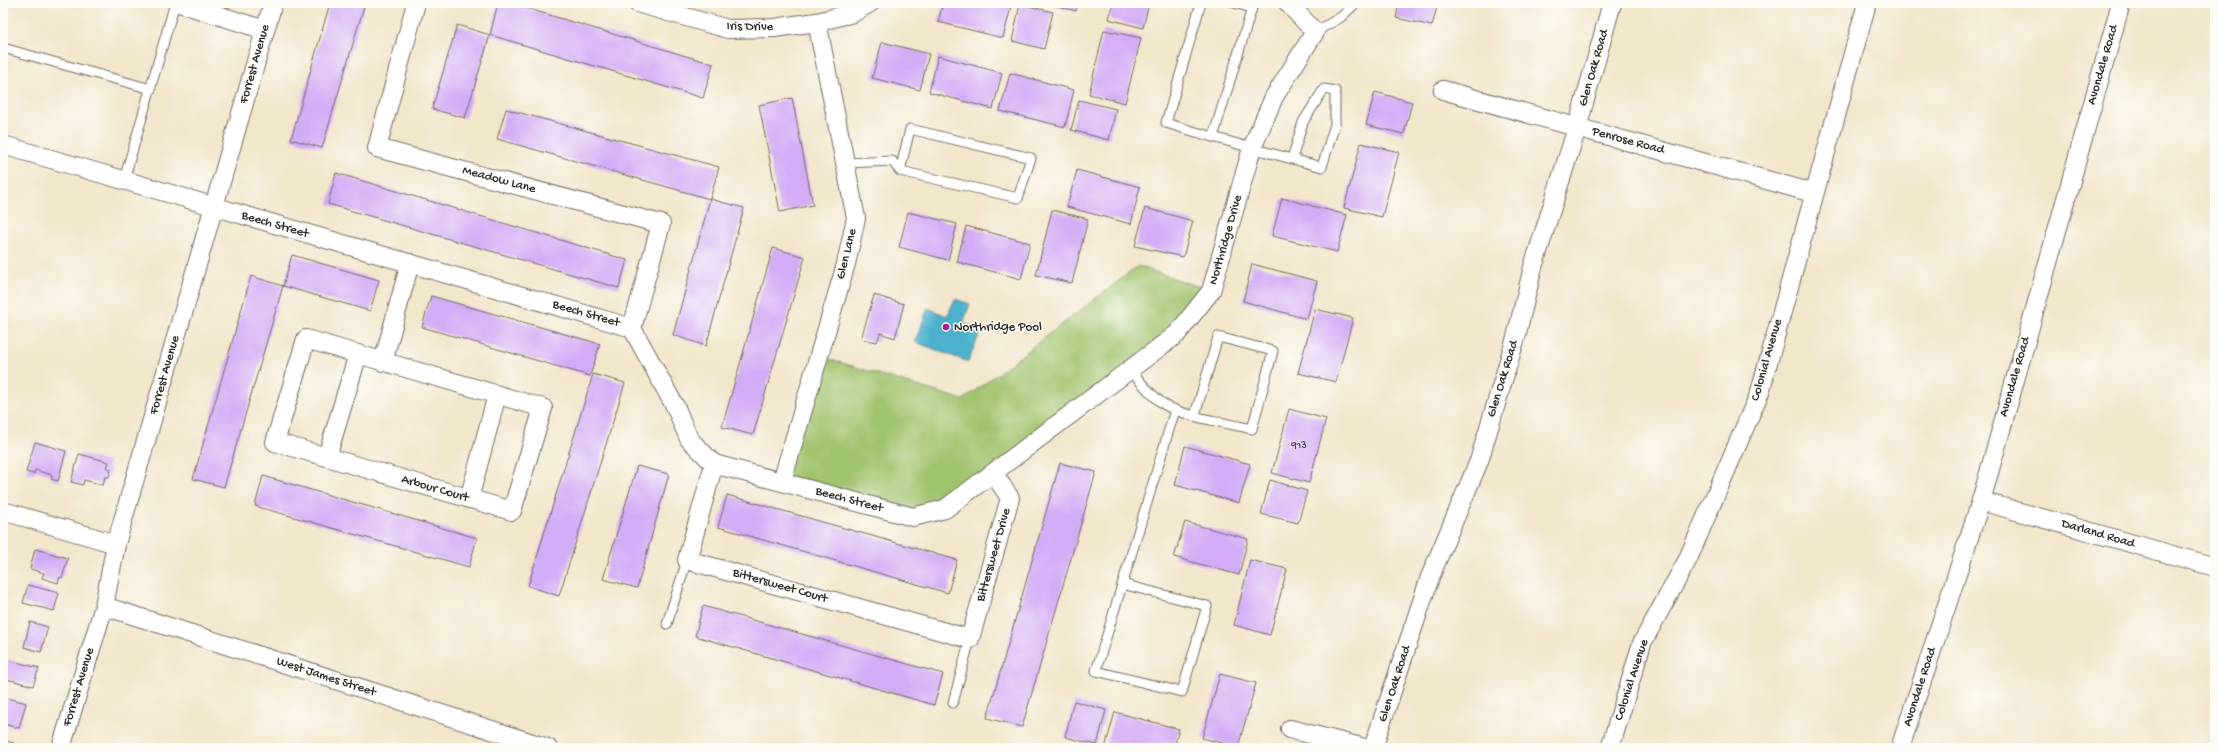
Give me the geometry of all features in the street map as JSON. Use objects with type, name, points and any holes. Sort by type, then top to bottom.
[{"type":"street","points":[[179,3],[265,30]]},
{"type":"street","name":"Forrest Avenue","points":[[61,748],[104,606],[116,544],[273,3]]},
{"type":"street","name":"Meadow Lane","points":[[416,3],[377,148],[662,224],[632,328]]},
{"type":"street","name":"Iris Drive","points":[[637,3],[728,29],[774,28],[817,22],[853,13],[870,3]]},
{"type":"street","points":[[1288,3],[1315,32]]},
{"type":"street","name":"Glen Oak Road","points":[[1374,748],[1430,577],[1479,461],[1516,337],[1533,267],[1577,128],[1612,3]]},
{"type":"street","name":"Colonial Avenue","points":[[1610,748],[1642,644],[1687,561],[1760,392],[1813,193],[1867,3]]},
{"type":"street","name":"Avondale Road","points":[[1900,748],[1981,501],[2121,3]]},
{"type":"street","name":"Glen Lane","points":[[782,481],[846,264],[856,218],[817,22]]},
{"type":"street","name":"Northridge Drive","points":[[1130,370],[1177,334],[1211,291],[1252,148],[1274,97],[1315,32]]},
{"type":"street","name":"Penrose Road","points":[[1443,90],[1813,193]]},
{"type":"street","name":"Beech Street","points":[[3,145],[214,208],[410,263],[632,328],[676,408],[689,440],[714,464],[782,481],[913,518],[945,509],[994,474],[1130,370]]},
{"type":"street","points":[[383,362],[410,263]]},
{"type":"street","name":"Arbour Court","points":[[306,339],[358,354],[543,408],[512,511],[275,442],[306,339]]},
{"type":"street","points":[[327,457],[358,354]]},
{"type":"street","points":[[470,499],[497,395]]},
{"type":"street","points":[[687,560],[714,464]]},
{"type":"street","name":"Bittersweet Drive","points":[[970,639],[1010,498],[994,474]]},
{"type":"street","name":"Darland Road","points":[[1981,501],[2215,567]]},
{"type":"street","points":[[3,511],[116,544]]},
{"type":"street","name":"Bittersweet Court","points":[[687,560],[970,639]]},
{"type":"street","name":"West James Street","points":[[104,606],[548,748]]},
{"type":"street","points":[[1290,729],[1365,748]]},
{"type":"lane","points":[[124,180],[175,3]]},
{"type":"lane","points":[[1201,3],[1166,123],[1213,137],[1252,148],[1292,159],[1322,167],[1335,124],[1335,91],[1324,89],[1303,122],[1292,159]]},
{"type":"lane","points":[[1213,137],[1252,8],[1234,3]]},
{"type":"lane","points":[[1315,32],[1341,17],[1356,3]]},
{"type":"lane","points":[[3,48],[150,89]]},
{"type":"lane","points":[[846,163],[892,161],[900,171],[1018,198],[1031,158],[910,129],[900,171]]},
{"type":"lane","points":[[1130,370],[1145,388],[1164,404],[1175,410],[1195,415],[1252,428],[1273,351],[1218,337],[1195,415]]},
{"type":"lane","points":[[1122,584],[1207,606],[1182,692],[1096,670],[1122,584],[1175,410]]},
{"type":"lane","points":[[667,624],[687,560]]},
{"type":"lane","points":[[953,703],[970,639]]},
{"type":"green space","points":[[1138,266],[1211,291],[1177,334],[994,474],[913,517],[782,481],[819,356],[963,400]]},
{"type":"water","name":"Northridge Pool","points":[[955,299],[970,304],[963,323],[981,331],[968,362],[915,342],[928,308],[947,316]]},
{"type":"building","points":[[330,3],[365,3],[322,148],[291,139]]},
{"type":"building","points":[[498,3],[509,3],[713,64],[703,98],[490,35]]},
{"type":"building","points":[[943,3],[1012,3],[1003,38],[938,22]]},
{"type":"building","points":[[1046,3],[1078,3],[1076,11]]},
{"type":"building","points":[[1113,3],[1149,3],[1143,28],[1109,19]]},
{"type":"building","points":[[1399,3],[1438,3],[1432,26],[1396,18]]},
{"type":"building","points":[[1020,4],[1053,12],[1044,49],[1012,41]]},
{"type":"building","points":[[457,25],[490,35],[465,118],[432,109]]},
{"type":"building","points":[[1104,30],[1141,38],[1125,103],[1089,94]]},
{"type":"building","points":[[882,42],[929,54],[920,90],[872,78]]},
{"type":"building","points":[[938,56],[1002,73],[993,109],[929,92]]},
{"type":"building","points":[[1010,73],[1074,90],[1065,127],[1000,111]]},
{"type":"building","points":[[1375,92],[1412,102],[1404,134],[1366,125]]},
{"type":"building","points":[[792,98],[813,205],[780,212],[759,105]]},
{"type":"building","points":[[1079,100],[1116,109],[1109,140],[1071,130]]},
{"type":"building","points":[[506,109],[719,167],[710,199],[497,139]]},
{"type":"building","points":[[1361,143],[1399,152],[1382,217],[1344,208]]},
{"type":"building","points":[[1077,170],[1140,187],[1131,224],[1067,207]]},
{"type":"building","points":[[336,173],[627,260],[619,288],[328,204]]},
{"type":"building","points":[[1282,198],[1347,215],[1337,252],[1272,236]]},
{"type":"building","points":[[710,199],[744,208],[706,346],[673,335]]},
{"type":"building","points":[[1145,208],[1193,221],[1183,257],[1135,246]]},
{"type":"building","points":[[1052,210],[1088,219],[1072,283],[1036,275]]},
{"type":"building","points":[[908,212],[957,224],[948,260],[899,247]]},
{"type":"building","points":[[966,226],[1030,243],[1021,279],[957,262]]},
{"type":"building","points":[[773,248],[805,257],[753,435],[722,427]]},
{"type":"building","points":[[292,255],[379,280],[370,311],[283,286]]},
{"type":"building","points":[[1252,264],[1317,281],[1307,319],[1243,301]]},
{"type":"building","points":[[251,276],[283,286],[224,487],[193,479]]},
{"type":"building","points":[[874,295],[904,304],[895,338],[880,333],[877,342],[861,339]]},
{"type":"building","points":[[431,296],[600,344],[590,376],[422,327]]},
{"type":"building","points":[[1315,309],[1353,318],[1336,382],[1298,373]]},
{"type":"building","points":[[593,374],[625,383],[559,596],[528,586]]},
{"type":"building","points":[[1289,409],[1326,419],[1309,483],[1272,473]]},
{"type":"building","points":[[35,442],[66,451],[58,481],[51,479],[52,475],[35,470],[34,474],[26,472]]},
{"type":"building","points":[[1185,446],[1250,464],[1239,503],[1175,485]]},
{"type":"building","points":[[79,454],[109,462],[107,468],[111,469],[109,477],[105,477],[103,485],[84,480],[83,485],[71,482]]},
{"type":"building","points":[[1060,463],[1096,472],[1022,727],[987,718]]},
{"type":"building","points":[[637,466],[669,474],[637,588],[603,579]]},
{"type":"building","points":[[263,476],[477,538],[469,567],[255,506]]},
{"type":"building","points":[[1270,480],[1307,491],[1298,523],[1261,514]]},
{"type":"building","points":[[727,495],[957,560],[948,593],[718,527]]},
{"type":"building","points":[[1185,522],[1248,539],[1239,575],[1174,557]]},
{"type":"building","points":[[35,549],[68,558],[62,578],[60,577],[58,583],[42,578],[44,573],[30,569]]},
{"type":"building","points":[[1250,560],[1287,569],[1270,635],[1234,625]]},
{"type":"building","points":[[28,585],[59,593],[54,611],[23,603]]},
{"type":"building","points":[[703,606],[943,674],[934,705],[695,636]]},
{"type":"building","points":[[30,622],[48,627],[41,652],[24,647]]},
{"type":"building","points":[[8,660],[39,668],[33,686],[3,678],[3,661],[7,663]]},
{"type":"building","points":[[1220,674],[1256,683],[1238,747],[1202,738]]},
{"type":"building","points":[[3,697],[26,703],[19,728],[3,724]]},
{"type":"building","points":[[1074,701],[1106,710],[1097,745],[1065,737]]},
{"type":"building","points":[[1115,712],[1179,729],[1174,748],[1105,748]]},
{"type":"building","points":[[3,740],[14,743],[14,746],[20,748],[3,748]]},
{"type":"place","name":"Northridge Pool","points":[[946,327]]}]
